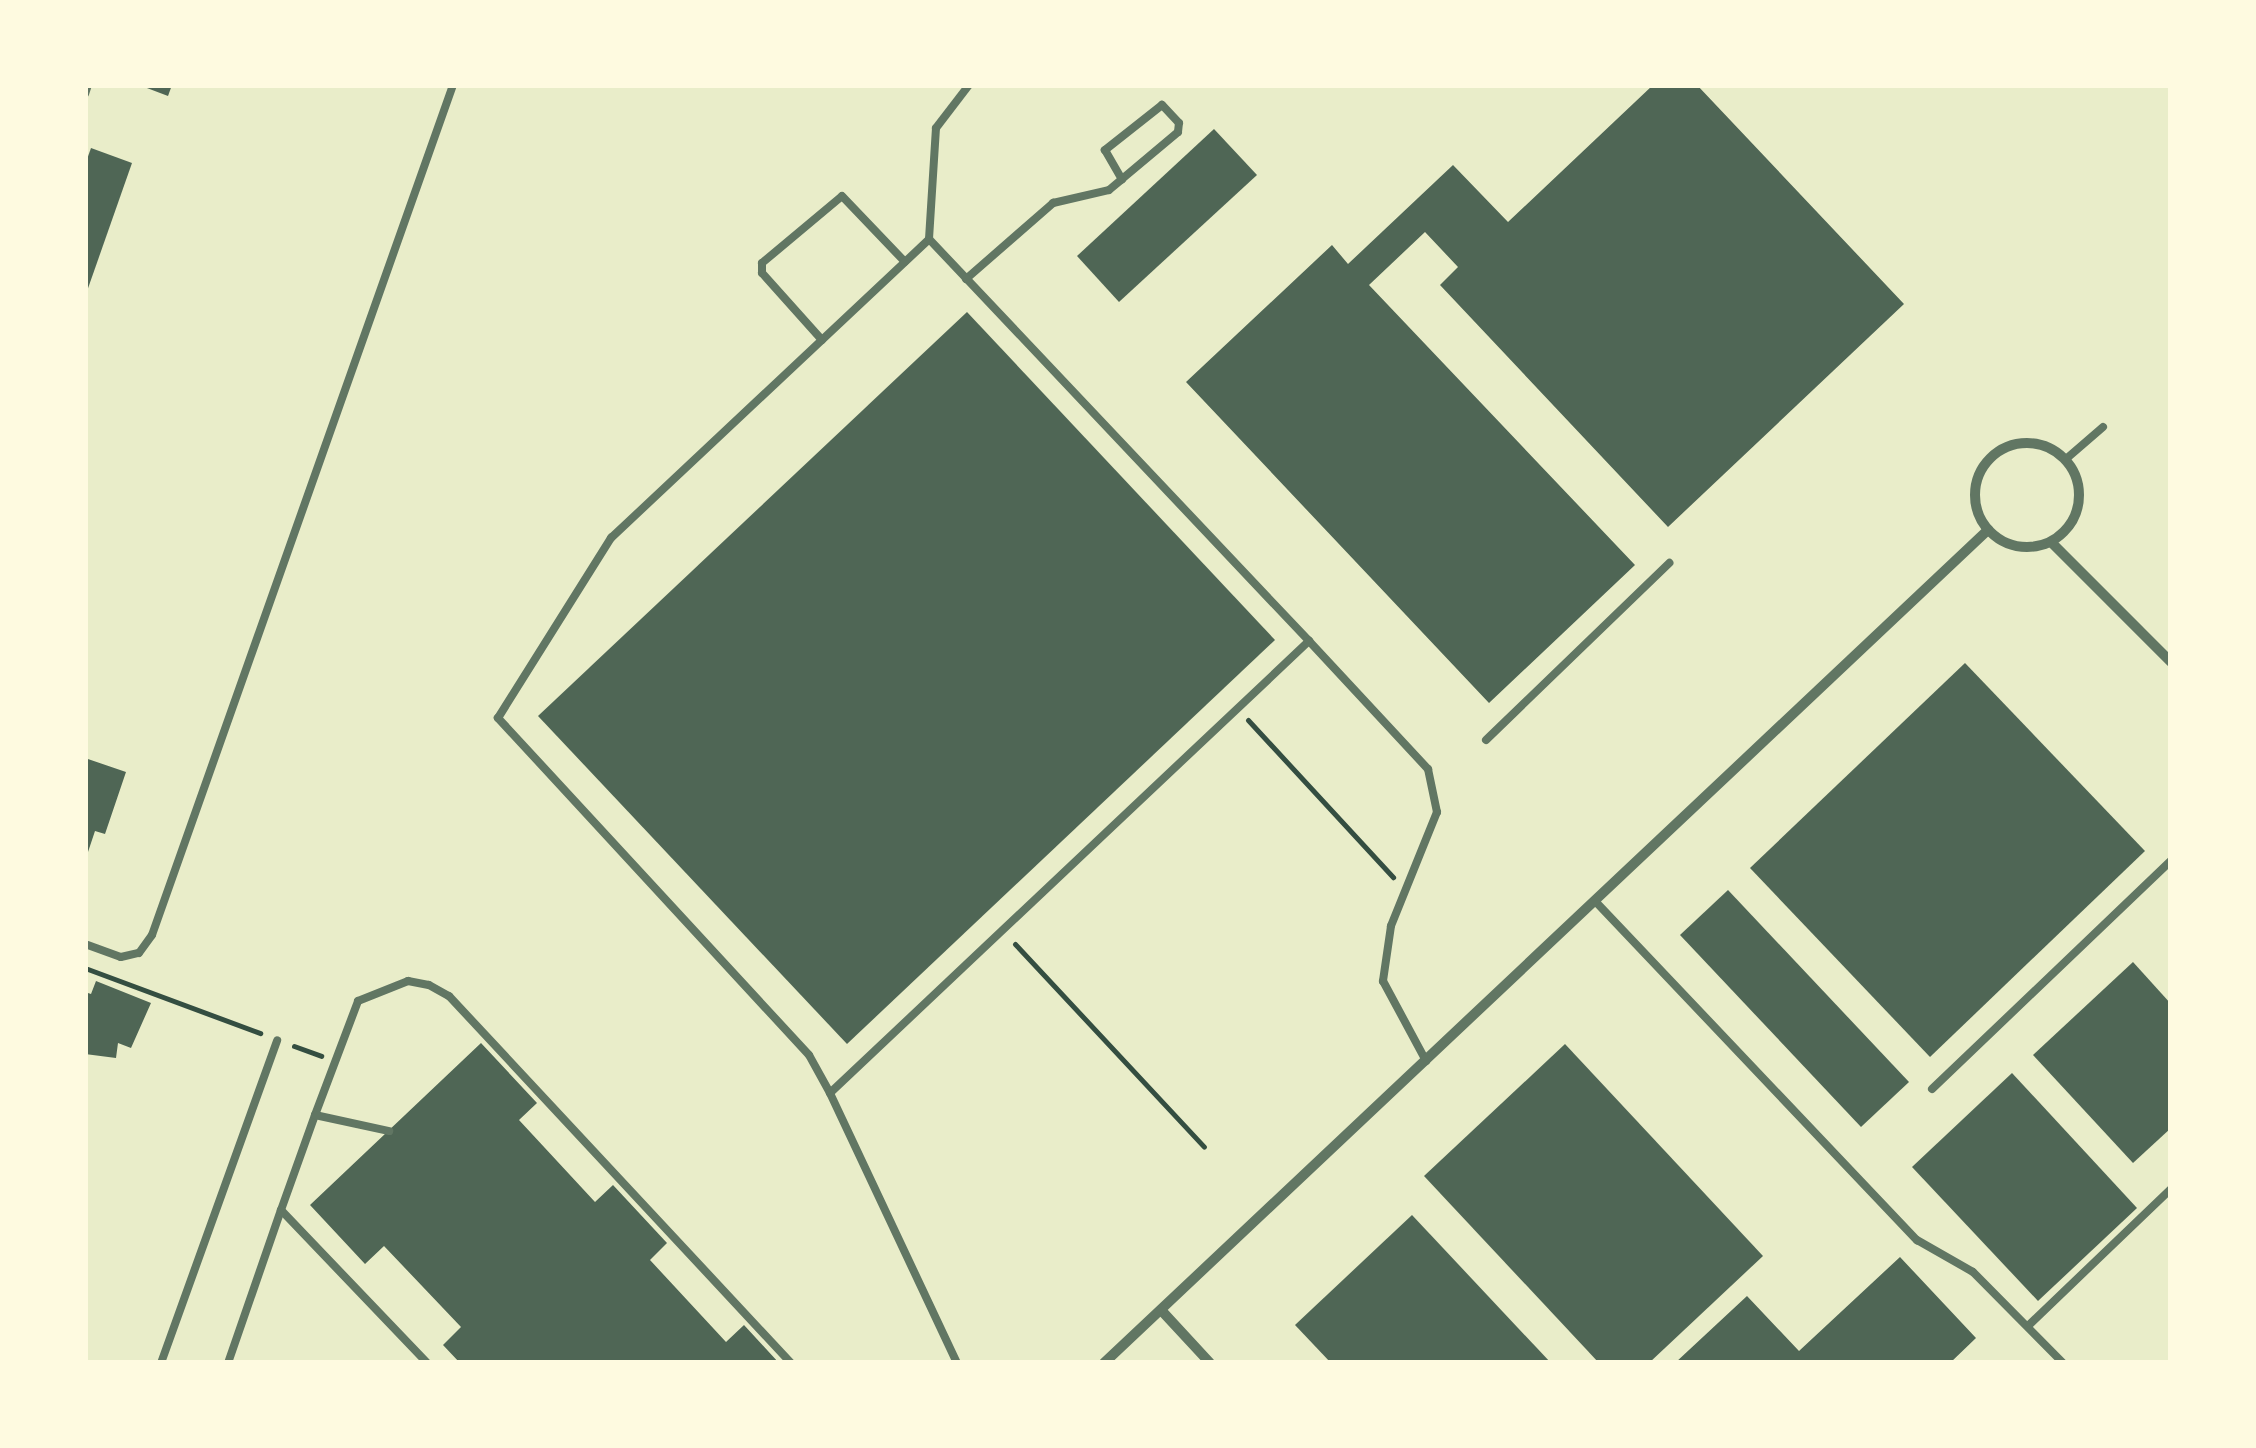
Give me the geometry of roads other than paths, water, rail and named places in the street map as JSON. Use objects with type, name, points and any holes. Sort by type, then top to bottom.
[{"type":"street","points":[[2021,442],[2053,449],[2066,459],[2080,488],[2079,504],[2074,520],[2051,542],[2017,546],[1988,530],[1975,500],[1991,456],[2021,442]]},
{"type":"street","points":[[1104,1363],[1988,530]]},
{"type":"street","points":[[2051,542],[2171,662]]},
{"type":"street","points":[[1161,1310],[1210,1363]]},
{"type":"lane","points":[[85,94],[88,85]]},
{"type":"lane","points":[[85,944],[122,957],[138,953],[152,935],[452,85]]},
{"type":"lane","points":[[956,1363],[830,1093],[808,1055],[498,718],[611,538],[929,239],[936,128],[969,85]]},
{"type":"lane","points":[[966,279],[1053,203],[1108,190],[1122,179],[1178,132],[1162,105],[1105,150],[1122,179]]},
{"type":"lane","points":[[822,340],[762,273],[762,263],[837,196],[847,199],[905,262]]},
{"type":"lane","points":[[929,239],[1428,770],[1437,812],[1391,926],[1383,981],[1426,1061]]},
{"type":"lane","points":[[2066,459],[2102,427]]},
{"type":"lane","points":[[1486,740],[1669,564]]},
{"type":"lane","points":[[830,1093],[1309,641]]},
{"type":"lane","points":[[1932,1088],[2171,862]]},
{"type":"lane","points":[[1595,902],[1917,1240],[1972,1272],[2030,1324],[2064,1363]]},
{"type":"lane","points":[[228,1363],[358,1001],[408,981],[429,985],[449,996],[791,1363]]},
{"type":"lane","points":[[161,1363],[278,1040]]},
{"type":"lane","points":[[315,1114],[389,1131]]},
{"type":"lane","points":[[2030,1324],[2171,1189]]},
{"type":"lane","points":[[281,1210],[427,1363]]}]
